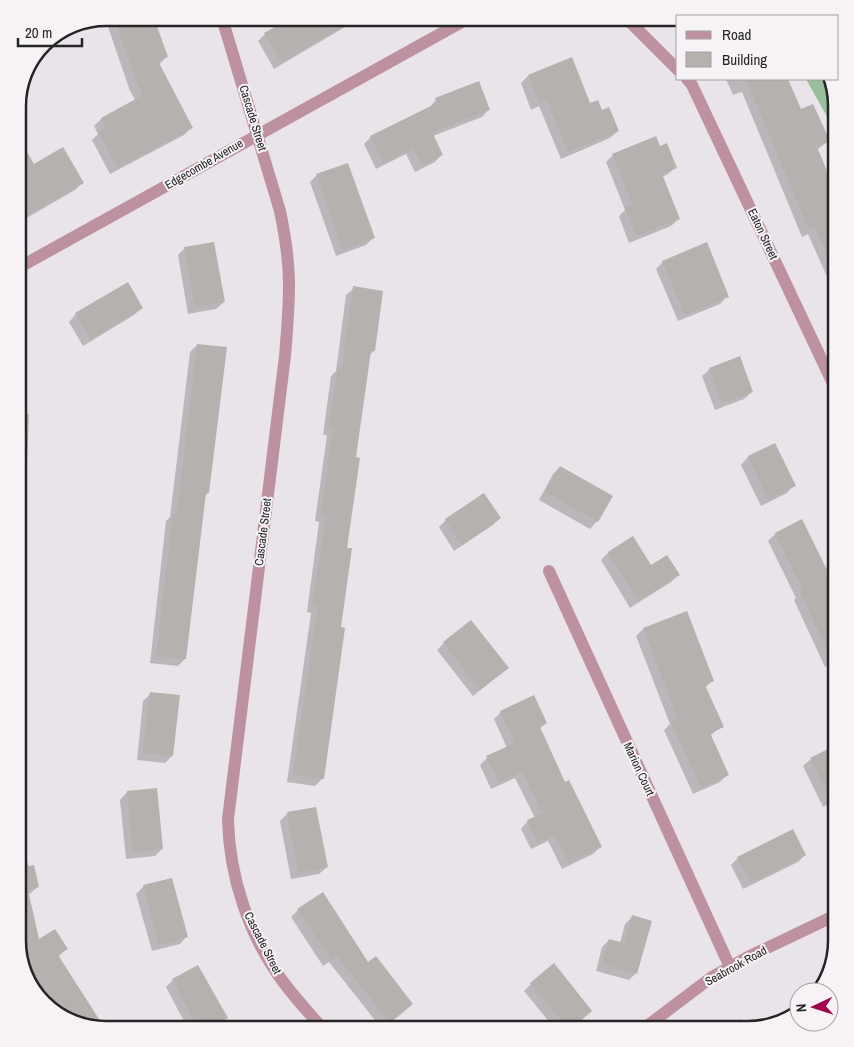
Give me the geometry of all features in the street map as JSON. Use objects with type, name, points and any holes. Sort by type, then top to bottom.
[{"type":"street","name":"Cascade Street","points":[[225,26],[280,211],[286,240],[289,283],[289,312],[228,819],[228,833],[232,862],[243,904],[254,931],[284,982],[316,1021]]},
{"type":"street","name":"Edgecombe Avenue","points":[[26,264],[258,133],[454,26]]},
{"type":"street","points":[[634,26],[676,68]]},
{"type":"street","name":"Eaton Street","points":[[687,80],[692,84],[828,373]]},
{"type":"street","name":"Marion Court","points":[[549,571],[730,967]]},
{"type":"street","name":"Seabrook Road","points":[[654,1021],[694,989],[730,967],[828,919]]},
{"type":"green space","points":[[807,80],[823,80],[826,91],[828,119]]},
{"type":"building","points":[[117,26],[157,26],[168,57],[158,61],[193,128],[118,168],[98,132],[106,128],[101,118],[143,95]]},
{"type":"building","points":[[277,26],[345,26],[281,62],[264,33]]},
{"type":"building","points":[[572,57],[590,103],[598,100],[602,110],[609,107],[619,131],[568,152],[547,100],[539,103],[528,75]]},
{"type":"building","points":[[746,80],[788,80],[801,109],[813,104],[828,137],[828,142],[817,147],[828,173],[828,256],[815,228],[809,230]]},
{"type":"building","points":[[479,81],[490,110],[432,132],[443,155],[422,165],[413,148],[383,163],[370,136],[437,103],[435,98]]},
{"type":"building","points":[[656,136],[660,146],[667,143],[677,168],[662,174],[680,219],[636,236],[625,208],[633,205],[612,154]]},
{"type":"building","points":[[63,147],[84,183],[26,216],[26,150],[34,164]]},
{"type":"building","points":[[348,163],[375,238],[343,250],[316,174]]},
{"type":"building","points":[[214,242],[225,302],[195,307],[184,247]]},
{"type":"building","points":[[707,242],[729,297],[685,315],[662,261]]},
{"type":"building","points":[[128,282],[143,308],[91,339],[75,313]]},
{"type":"building","points":[[353,286],[383,291],[375,351],[371,351],[356,457],[360,458],[347,548],[352,548],[341,627],[345,628],[324,779],[293,775],[318,606],[313,605],[326,515],[321,514],[333,428],[329,428],[338,367],[342,368]]},
{"type":"building","points":[[197,344],[227,347],[209,493],[206,493],[186,659],[156,656],[173,513],[177,513]]},
{"type":"building","points":[[740,356],[753,392],[722,403],[709,368]]},
{"type":"building","points":[[775,443],[796,486],[768,499],[748,456]]},
{"type":"building","points":[[560,466],[613,496],[598,522],[545,492]]},
{"type":"building","points":[[484,493],[501,518],[462,545],[445,519]]},
{"type":"building","points":[[802,519],[828,572],[828,652],[800,591],[803,590],[775,533]]},
{"type":"building","points":[[633,536],[651,565],[667,555],[680,575],[638,601],[608,552]]},
{"type":"building","points":[[687,611],[714,681],[705,685],[724,727],[710,733],[729,775],[701,788],[671,721],[678,718],[643,628]]},
{"type":"building","points":[[471,620],[509,668],[480,690],[443,642]]},
{"type":"building","points":[[150,692],[180,695],[173,756],[143,753]]},
{"type":"building","points":[[534,695],[547,723],[540,727],[565,782],[569,780],[602,847],[569,863],[555,835],[538,843],[527,820],[543,813],[522,771],[499,782],[486,756],[515,743],[500,711]]},
{"type":"building","points":[[828,749],[828,795],[810,758]]},
{"type":"building","points":[[157,788],[163,849],[133,852],[127,791]]},
{"type":"building","points":[[316,807],[328,867],[298,873],[287,812]]},
{"type":"building","points":[[793,829],[806,855],[751,883],[737,857]]},
{"type":"building","points":[[34,865],[39,887],[28,890],[39,939],[55,929],[68,949],[58,955],[100,1020],[76,1015],[66,1010],[46,993],[32,971],[26,941],[26,866]]},
{"type":"building","points":[[172,878],[188,937],[159,945],[143,885]]},
{"type":"building","points":[[323,892],[368,962],[376,956],[413,1004],[392,1021],[388,1021],[337,956],[331,960],[297,909]]},
{"type":"building","points":[[632,915],[652,921],[637,974],[602,964],[609,939],[624,943]]},
{"type":"building","points":[[554,963],[592,1011],[580,1021],[562,1021],[530,983]]},
{"type":"building","points":[[198,965],[228,1018],[223,1021],[194,1021],[172,979]]}]
